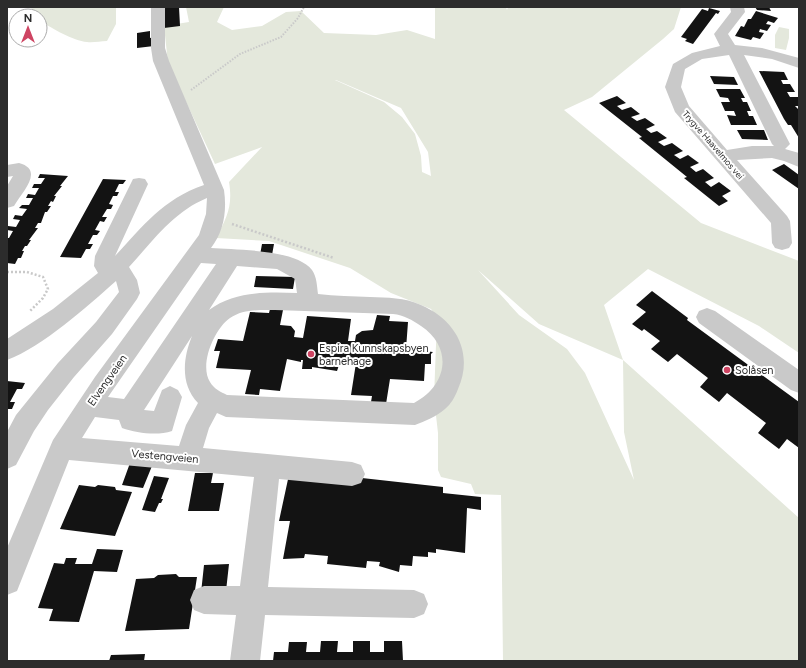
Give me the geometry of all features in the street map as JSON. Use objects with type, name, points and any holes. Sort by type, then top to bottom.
[{"type":"street","name":"Elvengveien","points":[[7,581],[62,448],[90,405],[208,238],[216,217],[218,207],[214,188],[161,61],[158,48],[158,7]]},
{"type":"street","points":[[737,7],[738,12],[721,34],[725,43],[734,51],[781,144]]},
{"type":"street","name":"Trygve Haavelmos vei","points":[[782,243],[780,221],[681,108],[673,87],[678,67],[696,56],[717,51],[765,53],[799,63]]},
{"type":"street","points":[[723,156],[752,152],[770,152],[793,157],[799,161]]},
{"type":"street","points":[[7,171],[19,169],[22,172],[22,178],[7,201]]},
{"type":"street","points":[[7,457],[25,423],[40,402],[66,370],[104,328],[130,293],[127,280],[114,270],[104,266],[105,256],[140,184]]},
{"type":"street","points":[[7,350],[69,309],[114,270],[171,210],[191,198],[214,188]]},
{"type":"street","points":[[196,255],[277,261],[295,268],[304,274],[307,286],[308,302]]},
{"type":"street","points":[[170,397],[163,423],[132,420],[130,411],[232,257]]},
{"type":"street","points":[[245,302],[308,302],[402,307],[424,317],[437,326],[447,338],[452,350],[454,364],[451,382],[442,397],[431,407],[415,414],[226,406],[212,400],[201,390],[195,377],[196,355],[210,322],[222,311],[245,302]]},
{"type":"street","points":[[707,317],[799,383]]},
{"type":"street","points":[[188,458],[198,425],[212,400]]},
{"type":"street","points":[[90,405],[130,411]]},
{"type":"street","name":"Vestengveien","points":[[62,448],[188,458],[352,474]]},
{"type":"street","points":[[245,661],[268,466]]},
{"type":"street","points":[[204,600],[414,604]]},
{"type":"path","points":[[176,98],[198,85],[227,62],[240,54],[281,37],[291,28],[304,7]]},
{"type":"path","points":[[216,217],[241,227],[334,258]]},
{"type":"path","points":[[7,272],[27,272],[43,277],[48,289],[43,298],[27,314]]},
{"type":"shaded area","points":[[116,7],[116,24],[107,41],[81,41],[63,34],[48,26],[48,8],[31,8]]},
{"type":"shaded area","points":[[186,7],[224,7],[217,22],[232,30],[262,26],[286,12],[301,11],[324,33],[376,35],[407,30],[435,39],[435,7],[506,7],[507,10],[508,7],[681,7],[674,29],[663,39],[592,97],[564,110],[701,223],[799,261],[799,353],[759,326],[648,269],[604,305],[623,360],[799,518],[799,661],[503,661],[501,495],[475,494],[471,484],[441,477],[438,470],[438,433],[434,398],[437,318],[431,309],[391,293],[350,268],[269,241],[216,238],[230,205],[229,182],[262,147],[215,164],[168,63],[164,26],[189,22]],"holes":[[[335,80],[401,108],[428,152],[431,176],[422,172],[421,156],[415,134],[402,117],[384,102]],[[478,270],[539,324],[623,360],[624,432],[634,480],[585,373],[567,349],[519,315]]]},
{"type":"shaded area","points":[[779,27],[789,29],[789,38],[786,50],[775,48],[775,35]]},
{"type":"building","points":[[179,7],[180,26],[164,28],[164,8]]},
{"type":"building","points":[[755,7],[769,7],[771,11],[757,10]]},
{"type":"building","points":[[709,8],[720,11],[718,14],[716,13],[693,44],[685,41],[687,39],[681,37],[702,9],[708,11]]},
{"type":"building","points":[[756,11],[778,18],[774,23],[768,21],[766,24],[771,25],[767,31],[760,29],[759,32],[764,33],[760,39],[753,37],[751,40],[735,36],[741,26],[744,27],[748,19],[751,19]]},
{"type":"building","points":[[150,31],[150,38],[154,37],[154,46],[137,48],[137,33]]},
{"type":"building","points":[[759,71],[784,72],[788,80],[781,80],[783,84],[790,84],[795,92],[787,92],[790,97],[798,97],[799,100],[799,106],[795,106],[799,110],[799,138],[791,125],[788,125],[784,119]]},
{"type":"building","points":[[710,76],[734,77],[738,85],[714,84]]},
{"type":"building","points":[[716,89],[740,89],[745,98],[741,98],[743,102],[747,102],[751,111],[747,111],[749,116],[753,116],[757,125],[731,125],[727,115],[736,116],[734,111],[725,111],[721,102],[730,102],[728,98],[720,97]]},
{"type":"building","points":[[617,96],[626,103],[617,106],[622,110],[631,107],[640,114],[631,117],[637,121],[645,118],[655,125],[646,129],[651,133],[657,131],[667,138],[658,142],[664,146],[672,143],[683,151],[674,155],[680,159],[688,155],[699,163],[690,167],[696,172],[703,169],[714,178],[705,182],[711,187],[719,182],[731,191],[722,196],[728,201],[719,206],[684,178],[687,177],[639,138],[642,137],[599,103]]},
{"type":"building","points":[[737,130],[764,130],[768,140],[742,139]]},
{"type":"building","points":[[784,164],[799,175],[799,189],[772,170]]},
{"type":"building","points":[[40,174],[68,176],[54,196],[56,196],[53,202],[51,201],[48,206],[51,206],[47,212],[45,212],[41,223],[38,223],[35,228],[38,228],[29,240],[31,240],[27,246],[25,246],[22,251],[24,251],[21,258],[18,258],[15,264],[7,263],[7,238],[9,238],[13,231],[7,230],[7,228],[8,226],[16,227],[20,220],[13,219],[15,215],[22,216],[27,209],[19,208],[22,205],[29,205],[33,198],[26,198],[28,194],[35,195],[39,188],[32,188],[34,184],[41,184],[45,178],[38,178]]},
{"type":"building","points":[[103,179],[126,180],[123,184],[119,184],[115,192],[119,192],[117,196],[113,196],[109,204],[113,205],[111,209],[107,209],[102,217],[107,217],[104,222],[100,221],[95,230],[100,231],[97,235],[93,235],[88,244],[93,244],[90,249],[86,249],[81,258],[60,257]]},
{"type":"building","points":[[262,244],[274,244],[272,255],[260,255]]},
{"type":"building","points":[[256,276],[295,277],[293,289],[254,287]]},
{"type":"building","name":"Solåsen","points":[[652,291],[688,318],[687,320],[799,402],[799,448],[787,439],[779,449],[758,433],[766,423],[727,393],[719,402],[700,387],[708,378],[677,354],[668,362],[651,349],[660,341],[644,329],[642,331],[632,324],[646,312],[636,305]]},
{"type":"building","points":[[270,309],[283,310],[280,325],[291,326],[295,331],[294,337],[303,338],[307,316],[351,319],[348,341],[355,341],[356,335],[362,331],[373,330],[377,315],[390,316],[389,321],[408,322],[406,349],[433,352],[431,354],[431,364],[425,364],[424,381],[390,379],[386,404],[371,402],[372,396],[351,395],[356,363],[351,363],[351,365],[342,364],[340,362],[337,371],[312,367],[312,369],[302,369],[303,360],[301,360],[301,362],[287,359],[280,391],[260,389],[259,395],[245,394],[251,370],[216,368],[220,351],[214,351],[218,339],[243,341],[250,312],[269,313]]},
{"type":"building","points":[[7,381],[25,383],[22,389],[17,389],[10,402],[15,402],[12,409],[7,409]]},
{"type":"building","points":[[130,463],[152,466],[143,488],[122,485]]},
{"type":"building","points":[[290,470],[443,487],[443,493],[481,497],[481,510],[467,508],[465,553],[436,549],[436,553],[428,552],[428,557],[413,556],[412,566],[400,565],[399,572],[379,566],[380,562],[367,561],[366,568],[327,564],[328,556],[305,554],[304,558],[283,559],[290,521],[279,521]]},
{"type":"building","points":[[195,473],[213,473],[211,483],[224,483],[219,511],[188,511]]},
{"type":"building","points":[[154,476],[169,478],[161,499],[163,499],[161,503],[159,503],[155,512],[142,510]]},
{"type":"building","points":[[79,485],[115,487],[116,490],[132,492],[115,536],[60,529]]},
{"type":"building","points":[[97,549],[123,550],[117,572],[94,571],[79,622],[49,621],[53,609],[38,608],[54,563],[64,564],[66,558],[77,558],[75,564],[92,564]]},
{"type":"building","points":[[229,564],[226,591],[201,593],[204,565]]},
{"type":"building","points":[[176,574],[179,577],[197,577],[189,629],[125,631],[136,579],[154,578],[158,575]]},
{"type":"building","points":[[321,641],[338,641],[337,652],[353,652],[353,641],[370,641],[370,652],[384,652],[384,641],[402,641],[403,661],[273,661],[274,652],[288,652],[289,642],[307,642],[306,652],[320,652]]},
{"type":"building","points":[[145,654],[144,661],[109,661],[111,655]]},
{"type":"place","name":"Espira Kunnskapsbyen barnehage","points":[[311,354]]},
{"type":"place","name":"Solåsen","points":[[727,370]]}]
